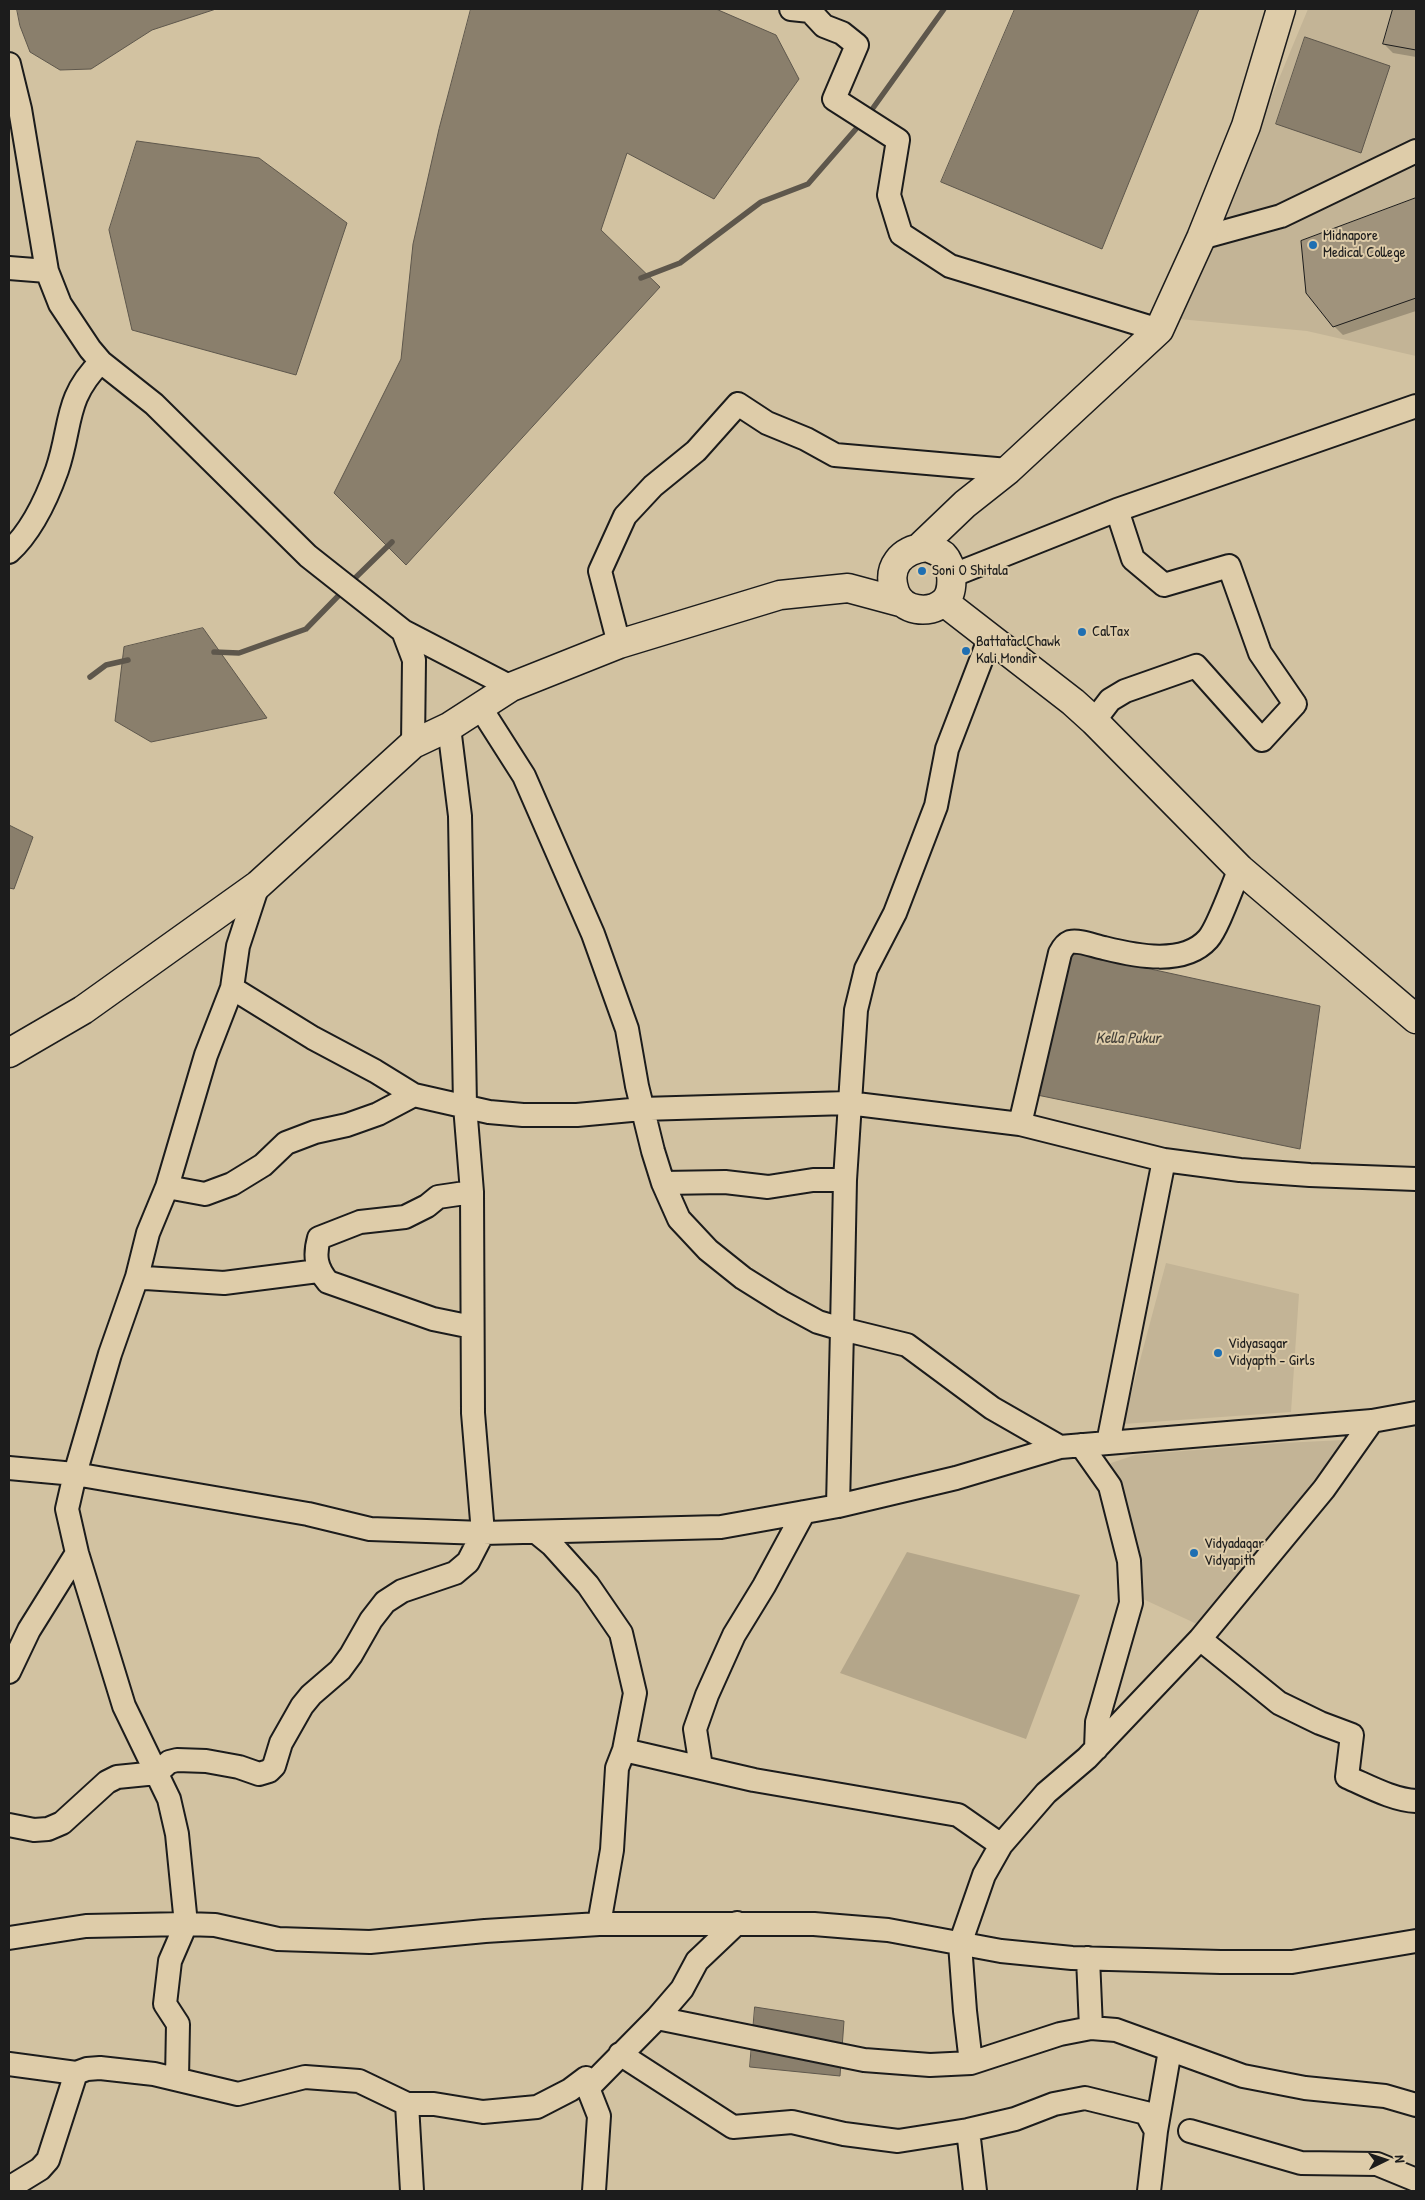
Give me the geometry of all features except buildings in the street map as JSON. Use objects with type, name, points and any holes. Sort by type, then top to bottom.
[{"type":"main road","points":[[919,548],[965,504],[1008,470],[1159,330],[1201,238],[1246,126],[1281,9]]},
{"type":"main road","points":[[9,1053],[83,1010],[258,885],[413,744],[449,727],[511,687],[619,644],[780,595],[848,588],[900,602],[909,608],[921,610],[933,608],[944,602],[951,588],[949,568],[965,504]]},
{"type":"main road","points":[[848,588],[895,564],[903,555],[914,548],[926,547],[935,550],[949,568]]},
{"type":"main road","points":[[895,564],[892,577],[895,592],[900,602]]},
{"type":"main road","points":[[944,602],[1094,720],[1240,869],[1416,1019]]},
{"type":"street","points":[[791,9],[810,11],[824,26],[842,33],[857,45],[834,99],[898,140],[889,195],[901,234],[950,266],[1159,330]]},
{"type":"street","points":[[9,64],[20,109],[47,271],[60,304],[90,349],[101,362],[154,404],[308,556],[403,631],[511,687]]},
{"type":"street","points":[[1201,238],[1281,216],[1416,150]]},
{"type":"street","points":[[9,268],[47,271]]},
{"type":"street","points":[[9,552],[17,545],[32,523],[46,496],[57,468],[65,430],[76,395],[87,375],[101,362]]},
{"type":"street","points":[[619,644],[600,571],[625,516],[653,486],[696,451],[738,404],[767,423],[806,439],[834,455],[1008,470]]},
{"type":"street","points":[[949,568],[1416,406]]},
{"type":"street","points":[[1094,720],[1110,700],[1125,691],[1196,666],[1262,740],[1295,704],[1260,654],[1229,566],[1164,586],[1133,559],[1117,510]]},
{"type":"street","points":[[403,631],[414,660],[413,744]]},
{"type":"street","points":[[838,1506],[845,1180],[848,1102],[856,1010],[866,968],[895,913],[936,806],[948,749],[990,637]]},
{"type":"street","points":[[480,707],[524,776],[593,934],[627,1029],[642,1109],[663,1184],[679,1219],[708,1250],[742,1278],[782,1303],[818,1322],[907,1345],[992,1408],[1070,1446],[1110,1486],[1129,1561],[1131,1604],[1097,1722],[1096,1749]]},
{"type":"street","points":[[9,1825],[34,1830],[48,1829],[62,1823],[107,1782],[117,1777],[157,1772],[169,1762],[185,1759],[239,1767],[259,1774],[269,1771],[274,1766],[281,1743],[302,1706],[311,1695],[340,1670],[371,1620],[385,1602],[402,1591],[455,1573],[468,1562],[483,1533],[473,1413],[472,1192],[465,1106],[460,816],[449,727]]},
{"type":"street","points":[[1020,1124],[1060,953],[1064,945],[1070,942],[1080,942],[1122,953],[1177,957],[1198,949],[1210,937],[1240,869]]},
{"type":"street","points":[[177,2079],[178,2024],[166,2004],[170,1961],[186,1924],[177,1834],[169,1799],[124,1706],[77,1553],[67,1509],[74,1474],[110,1354],[137,1277],[148,1233],[167,1187],[206,1055],[232,988],[238,946],[258,885]]},
{"type":"street","points":[[232,988],[313,1038],[375,1071],[414,1095],[489,1112],[523,1115],[577,1115],[642,1109],[848,1102],[1020,1124],[1164,1160],[1240,1170],[1310,1176],[1416,1179]]},
{"type":"street","points":[[167,1187],[204,1194],[232,1184],[263,1165],[286,1143],[315,1132],[378,1114],[414,1095]]},
{"type":"street","points":[[1108,1443],[1164,1160]]},
{"type":"street","points":[[663,1184],[725,1182],[768,1187],[813,1180],[845,1180]]},
{"type":"street","points":[[472,1192],[438,1197],[427,1206],[405,1218],[360,1222],[319,1238],[316,1247],[318,1271],[328,1282],[433,1319],[472,1327]]},
{"type":"street","points":[[145,1278],[224,1283],[318,1271]]},
{"type":"street","points":[[9,1468],[74,1474],[308,1514],[370,1529],[483,1533],[721,1527],[838,1506],[956,1478],[1070,1446],[1372,1420],[1416,1414]]},
{"type":"street","points":[[971,2063],[960,1944],[984,1875],[1001,1845],[1046,1793],[1096,1749],[1200,1639],[1324,1489],[1372,1420]]},
{"type":"street","points":[[701,1767],[695,1729],[707,1695],[734,1635],[764,1586],[804,1512]]},
{"type":"street","points":[[536,1532],[552,1545],[588,1585],[621,1633],[635,1693],[624,1750],[617,1768],[612,1850],[599,1924]]},
{"type":"street","points":[[9,1672],[30,1630],[77,1553]]},
{"type":"street","points":[[1200,1639],[1279,1703],[1320,1723],[1352,1735],[1347,1777],[1374,1789],[1408,1800],[1416,1800]]},
{"type":"street","points":[[624,1750],[658,1756],[684,1765],[825,1794],[958,1815],[1001,1845]]},
{"type":"street","points":[[588,2088],[657,2018],[682,1989],[697,1960],[737,1923]]},
{"type":"street","points":[[9,1938],[86,1926],[186,1924],[215,1925],[278,1939],[370,1942],[486,1931],[599,1924],[814,1924],[888,1930],[1001,1951],[1088,1958],[1292,1962],[1416,1941]]},
{"type":"street","points":[[1088,1958],[1091,2028]]},
{"type":"street","points":[[657,2018],[864,2060],[930,2065],[971,2063],[1060,2034],[1091,2028],[1116,2030],[1243,2076],[1305,2088],[1384,2096],[1416,2105]]},
{"type":"street","points":[[1149,2191],[1156,2131],[1170,2050]]},
{"type":"street","points":[[620,2054],[733,2127],[792,2122],[844,2134],[898,2141],[968,2130],[1014,2119],[1054,2104],[1085,2098],[1146,2113],[1156,2131]]},
{"type":"street","points":[[9,2064],[76,2073],[87,2068],[100,2068],[154,2074],[238,2094],[305,2077],[359,2081],[407,2104],[434,2104],[482,2112],[537,2107],[570,2090],[586,2078],[599,2116],[594,2191]]},
{"type":"street","points":[[9,2188],[40,2169],[48,2160],[76,2073]]},
{"type":"street","points":[[407,2104],[412,2191]]},
{"type":"street","points":[[968,2130],[975,2191]]},
{"type":"street","points":[[1190,2131],[1301,2163],[1377,2164],[1416,2180]]},
{"type":"street","points":[[40,2169],[41,2191]]},
{"type":"shaded area","name":"Midnapore Medical College","points":[[1308,9],[1416,9],[1416,356],[1307,331],[1179,319]]},
{"type":"shaded area","name":"Vidyasagar Vidyapth - Girls","points":[[1166,1263],[1299,1294],[1291,1412],[1123,1424]]},
{"type":"shaded area","name":"Vidyadagar Vidyapith","points":[[1344,1440],[1295,1506],[1199,1625],[1143,1599],[1115,1489],[1111,1463],[1135,1455]]},
{"type":"shaded area","points":[[907,1552],[1080,1595],[1026,1739],[840,1673]]},
{"type":"water","points":[[17,9],[216,9],[152,30],[91,69],[60,70],[30,52],[20,26]]},
{"type":"water","points":[[471,9],[716,9],[776,35],[799,79],[714,199],[627,153],[601,230],[660,287],[406,565],[334,493],[401,359],[413,244],[439,129]]},
{"type":"water","points":[[1015,9],[1199,9],[1102,249],[941,182]]},
{"type":"water","points":[[1305,37],[1390,66],[1361,153],[1276,124]]},
{"type":"water","points":[[137,141],[259,158],[347,223],[296,375],[132,330],[109,230]]},
{"type":"water","points":[[203,628],[267,718],[151,742],[115,721],[124,647]]},
{"type":"water","points":[[9,825],[33,837],[14,889],[9,888]]},
{"type":"water","name":"Kella Pukur","points":[[1068,951],[1320,1006],[1300,1149],[1037,1095]]},
{"type":"water","points":[[755,2007],[844,2021],[840,2076],[750,2067]]},
{"type":"waterway","points":[[868,115],[944,9]]},
{"type":"waterway","points":[[641,278],[680,263],[761,202],[808,184],[862,122]]},
{"type":"waterway","points":[[350,583],[392,542]]},
{"type":"waterway","points":[[214,652],[239,653],[306,629],[344,590]]},
{"type":"waterway","points":[[90,677],[106,665],[128,660]]},
{"type":"place","name":"Midnapore Medical College","points":[[1313,245]]},
{"type":"place","name":"Soni O Shitala","points":[[922,571]]},
{"type":"place","name":"CalTax","points":[[1082,632]]},
{"type":"place","name":"BattataclChawk Kali Mondir","points":[[966,651]]},
{"type":"place","name":"Vidyasagar Vidyapth - Girls","points":[[1218,1353]]},
{"type":"place","name":"Vidyadagar Vidyapith","points":[[1194,1553]]}]
